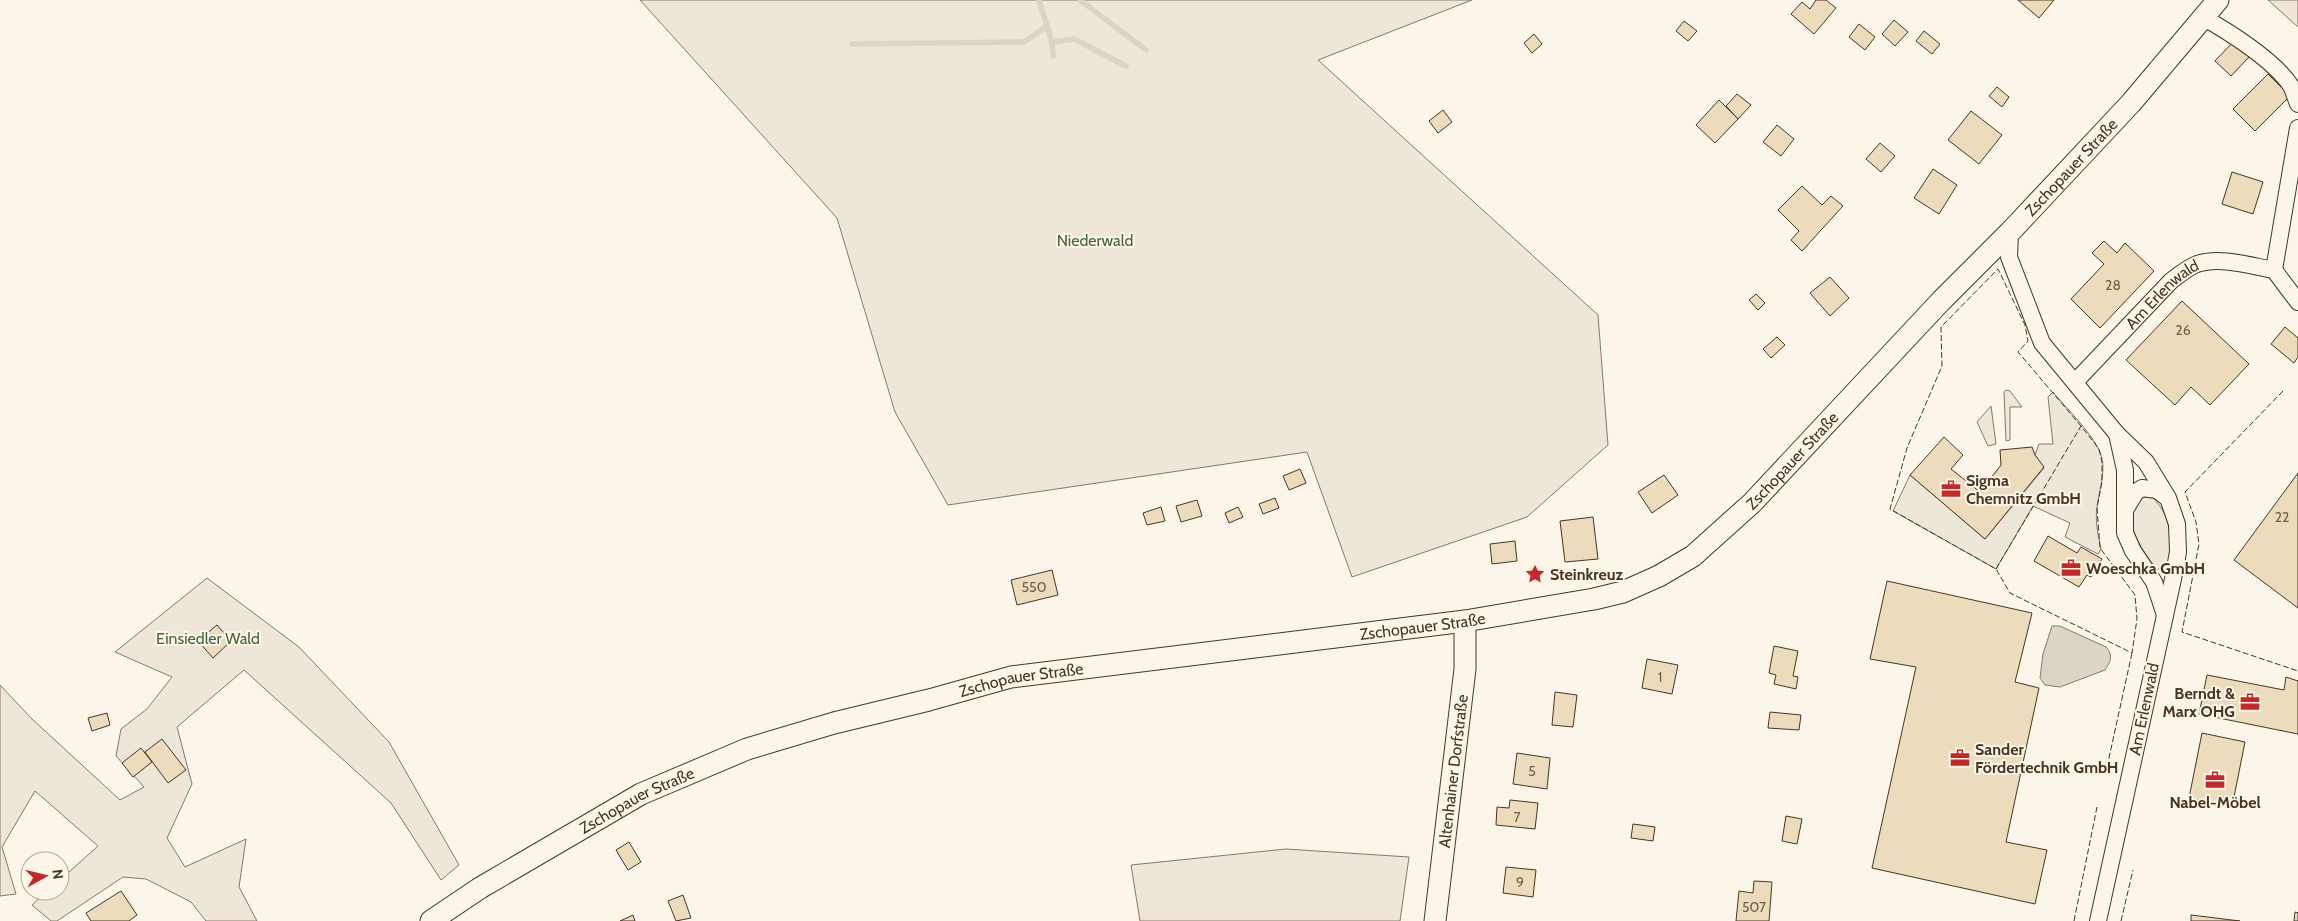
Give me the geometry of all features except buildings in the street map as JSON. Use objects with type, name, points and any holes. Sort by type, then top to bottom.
[{"type":"street","name":"Zschopauer Straße","points":[[431,921],[480,888],[641,794],[747,749],[834,723],[1011,678],[1465,621],[1594,599],[1623,592],[1659,576],[1693,556],[1752,503],[1941,301],[2010,232],[2131,103],[2218,0]]},
{"type":"street","points":[[2202,17],[2232,32],[2282,74],[2292,87],[2298,104]]},
{"type":"street","points":[[2298,128],[2274,270],[2298,302]]},
{"type":"street","name":"Am Erlenwald","points":[[2010,232],[2009,257],[2042,342],[2117,434],[2146,462],[2168,498],[2177,524],[2178,552],[2098,921]]},
{"type":"street","name":"Am Erlenwald","points":[[2074,382],[2171,281],[2184,271],[2197,264],[2214,261],[2274,270]]},
{"type":"street","name":"Am Erlenwald","points":[[2117,434],[2125,470],[2125,533],[2133,551],[2154,582],[2165,615]]},
{"type":"street","points":[[2125,510],[2136,492],[2142,488],[2157,490],[2168,498]]},
{"type":"street","name":"Altenhainer Dorfstraße","points":[[1435,921],[1465,669],[1465,621]]},
{"type":"green space","name":"Niederwald","points":[[640,0],[1472,0],[1318,60],[1598,315],[1608,445],[1527,517],[1352,577],[1307,452],[948,505],[895,412],[837,218]]},
{"type":"green space","points":[[2268,0],[2298,0],[2298,27]]},
{"type":"green space","points":[[2006,390],[2010,391],[2022,407],[2010,407],[2010,440],[2006,441],[2004,392]]},
{"type":"green space","points":[[2053,392],[2078,420],[2095,443],[2102,457],[2103,471],[2096,512],[2101,549],[2098,554],[2065,537],[2070,523],[2033,506],[1996,569],[1893,511],[1910,475],[1985,539],[2044,468],[2035,455],[2039,444],[2053,444],[2048,397]]},
{"type":"green space","points":[[1991,406],[1996,444],[1988,446],[1977,422]]},
{"type":"green space","points":[[2145,497],[2153,498],[2160,506],[2169,530],[2169,568],[2163,570],[2157,569],[2134,532],[2132,512],[2136,504]]},
{"type":"green space","name":"Einsiedler Wald","points":[[207,578],[299,647],[389,742],[459,865],[441,880],[391,803],[244,670],[177,727],[192,784],[167,838],[185,867],[246,839],[239,887],[257,921],[206,921],[191,902],[146,879],[123,877],[57,921],[51,921],[32,905],[36,901],[70,901],[70,871],[98,846],[35,791],[2,847],[16,894],[0,896],[0,685],[32,719],[120,800],[144,787],[116,756],[121,729],[147,709],[172,677],[115,652]]},
{"type":"green space","points":[[1286,849],[1409,857],[1400,921],[1140,921],[1131,865]]},
{"type":"shaded area","points":[[2052,626],[2060,626],[2106,647],[2111,656],[2105,670],[2060,687],[2045,685],[2040,678],[2043,654]]},
{"type":"waterway","points":[[1039,0],[1050,35],[1053,56]]},
{"type":"waterway","points":[[1080,0],[1146,50]]},
{"type":"waterway","points":[[852,44],[1024,42],[1046,27]]},
{"type":"waterway","points":[[1053,42],[1074,39],[1126,66]]},
{"type":"fence","points":[[1996,569],[2081,426],[2099,449],[2102,462],[2102,482],[2097,508],[2100,548],[2135,595],[2137,619],[2132,653],[2010,593],[1996,569],[1890,509],[1907,448],[1942,366],[1941,327],[1998,269],[2025,325],[2028,341],[2018,352],[2081,426]]},
{"type":"fence","points":[[2283,391],[2185,492],[2196,522],[2199,544],[2182,632],[2298,671]]},
{"type":"fence","points":[[2107,767],[2132,653]]},
{"type":"fence","points":[[2074,921],[2097,807]]},
{"type":"fence","points":[[2121,921],[2133,870]]},
{"type":"place","name":"Sigma Chemnitz GmbH","points":[[1951,489]]},
{"type":"place","name":"Woeschka GmbH","points":[[2071,568]]},
{"type":"place","name":"Steinkreuz","points":[[1535,574]]},
{"type":"place","name":"Berndt & Marx OHG","points":[[2250,702]]},
{"type":"place","name":"Sander Fördertechnik GmbH","points":[[1960,758]]},
{"type":"place","name":"Nabel-Möbel","points":[[2215,780]]}]
